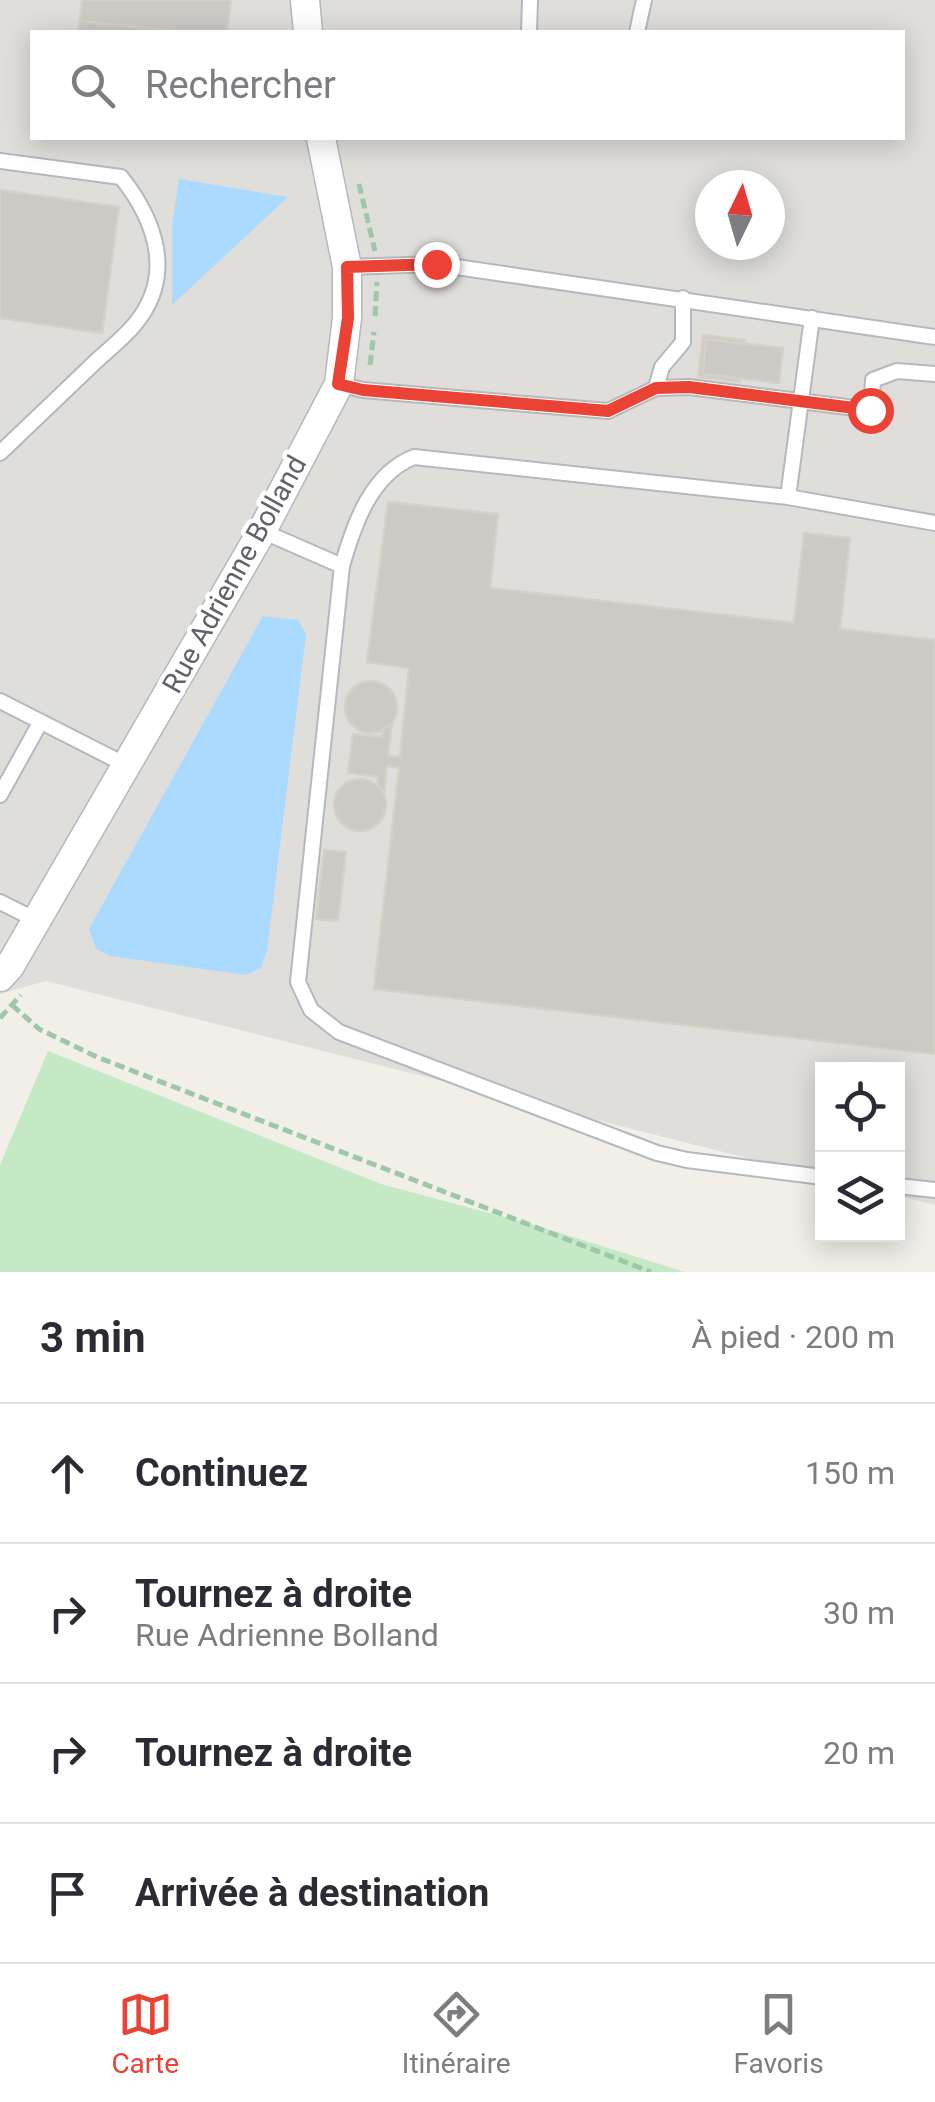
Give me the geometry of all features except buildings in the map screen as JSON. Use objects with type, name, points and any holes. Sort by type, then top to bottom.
[{"type":"street","points":[[305,0],[308,30]]},
{"type":"street","name":"Rue Adrienne Bolland","points":[[10,987],[36,920],[262,531],[338,384],[348,318],[347,267],[322,140]]},
{"type":"lane","points":[[529,30],[530,0]]},
{"type":"lane","points":[[637,30],[644,0]]},
{"type":"lane","points":[[0,160],[121,177],[140,200],[153,229],[158,263],[154,295],[135,324],[0,453]]},
{"type":"lane","points":[[347,267],[436,264],[935,337]]},
{"type":"lane","points":[[656,388],[662,367],[683,342],[683,298]]},
{"type":"lane","points":[[788,496],[812,318]]},
{"type":"lane","points":[[338,384],[363,390],[608,411],[656,388],[689,387],[870,410],[872,380],[897,371],[935,374]]},
{"type":"lane","points":[[815,1176],[657,1153],[339,1032],[311,1010],[298,982],[342,566],[351,534],[378,484],[394,465],[414,457],[788,496],[935,523]]},
{"type":"lane","points":[[262,531],[342,566]]},
{"type":"lane","points":[[0,701],[126,765]]},
{"type":"lane","points":[[0,795],[40,722]]},
{"type":"lane","points":[[0,758],[16,767]]},
{"type":"lane","points":[[0,902],[36,920]]},
{"type":"lane","points":[[905,1187],[935,1190]]},
{"type":"path","points":[[10,987],[12,1005],[40,1029],[97,1057],[651,1272]]},
{"type":"path","points":[[0,1018],[12,1005]]},
{"type":"shaded area","points":[[0,0],[935,0],[935,1205],[905,1198],[905,1062],[815,1062],[815,1175],[46,981],[0,994]]},
{"type":"green space","points":[[48,1051],[381,1184],[531,1224],[685,1272],[0,1272],[0,1165]]},
{"type":"water","points":[[179,179],[288,197],[172,305],[172,226]]},
{"type":"water","points":[[263,616],[298,620],[306,634],[267,951],[261,968],[246,975],[110,956],[96,949],[89,929]]},
{"type":"route","points":[[436,264],[347,267],[348,318],[338,384],[363,390],[608,411],[656,388],[689,387],[870,410]]}]
